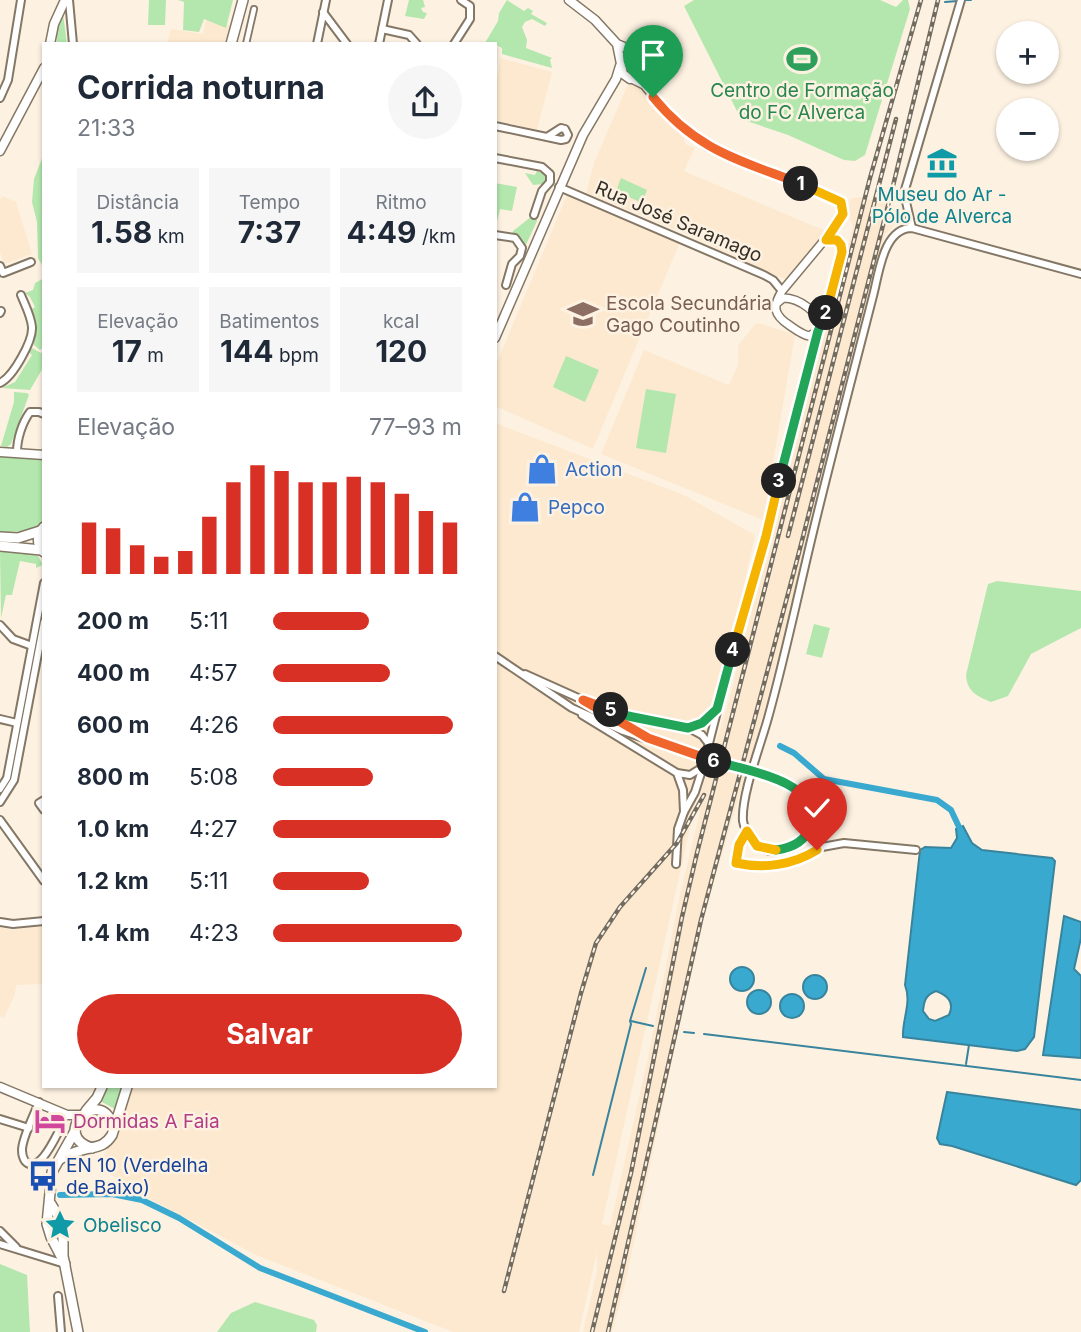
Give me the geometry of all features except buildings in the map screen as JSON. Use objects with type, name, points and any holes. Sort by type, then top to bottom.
[{"type":"main road","points":[[50,42],[54,24],[67,0]]},
{"type":"main road","points":[[232,42],[244,1]]},
{"type":"main road","points":[[576,2],[617,44],[645,56],[648,67],[642,77],[609,90]]},
{"type":"main road","points":[[617,44],[623,74],[632,79]]},
{"type":"main road","points":[[497,333],[588,126],[625,55],[633,51]]},
{"type":"main road","points":[[0,151],[42,72]]},
{"type":"main road","points":[[0,452],[42,455]]},
{"type":"main road","points":[[0,537],[18,538],[42,529]]},
{"type":"main road","points":[[42,529],[38,541],[42,549]]},
{"type":"main road","points":[[0,546],[42,551]]},
{"type":"main road","points":[[0,1087],[67,1115],[97,1110],[105,1113],[112,1123],[113,1131]]},
{"type":"main road","points":[[65,1264],[47,1224],[51,1204],[51,1179],[83,1114],[97,1098],[102,1088]]},
{"type":"main road","points":[[60,1159],[104,1145],[113,1131],[127,1088]]},
{"type":"main road","points":[[67,1115],[81,1142],[92,1147]]},
{"type":"main road","points":[[51,1204],[63,1224],[65,1264],[78,1332]]},
{"type":"street","points":[[0,98],[8,80],[21,0]]},
{"type":"street","points":[[67,0],[73,42]]},
{"type":"street","points":[[317,42],[326,0]]},
{"type":"street","points":[[379,42],[388,0]]},
{"type":"street","points":[[454,42],[471,15],[470,6],[461,0]]},
{"type":"street","points":[[912,228],[904,193],[960,1]]},
{"type":"street","points":[[246,42],[254,9]]},
{"type":"street","points":[[323,12],[346,42]]},
{"type":"street","points":[[382,29],[410,35],[415,42]]},
{"type":"street","points":[[632,79],[644,85],[674,121],[708,147],[841,202],[843,214],[826,240],[782,291],[776,304],[778,317],[804,335],[810,343],[811,357]]},
{"type":"street","points":[[497,126],[547,137]]},
{"type":"street","points":[[497,158],[542,167],[550,174],[551,181],[542,191],[534,215]]},
{"type":"street","name":"Rua José Saramago","points":[[559,187],[773,279],[782,291]]},
{"type":"street","points":[[572,708],[623,731],[694,755],[771,778],[789,784],[802,794],[812,814],[811,826],[797,844],[777,850],[757,846],[743,819],[745,803],[879,275],[891,238],[900,230],[912,228],[1081,274]]},
{"type":"street","points":[[497,235],[515,238],[521,245],[520,256],[512,264],[506,285]]},
{"type":"street","points":[[676,864],[678,829],[703,767],[811,357],[829,304],[842,252],[837,240],[826,240]]},
{"type":"street","points":[[0,266],[3,273],[31,262]]},
{"type":"street","points":[[782,291],[820,320],[819,329],[812,335],[804,335]]},
{"type":"street","points":[[0,383],[6,380],[25,350],[31,334],[32,324],[21,295]]},
{"type":"street","points":[[776,304],[783,298],[793,299]]},
{"type":"street","points":[[17,452],[26,418],[30,412],[42,413]]},
{"type":"street","points":[[0,789],[7,778],[42,594]]},
{"type":"street","points":[[0,625],[13,639],[32,646]]},
{"type":"street","points":[[0,802],[14,780],[42,633]]},
{"type":"street","points":[[497,657],[523,673],[583,700],[628,716],[688,728],[702,735],[709,744]]},
{"type":"street","points":[[523,673],[537,686],[598,727],[677,773],[690,775],[703,767]]},
{"type":"street","points":[[583,700],[648,738]]},
{"type":"street","points":[[688,728],[702,723],[717,709]]},
{"type":"street","points":[[0,719],[18,723]]},
{"type":"street","points":[[677,773],[683,790],[684,812]]},
{"type":"street","points":[[0,820],[42,878]]},
{"type":"street","points":[[0,835],[7,830]]},
{"type":"street","points":[[747,831],[739,845],[736,863],[751,867],[794,862],[822,847],[844,843],[916,850]]},
{"type":"street","points":[[0,922],[13,925],[42,921]]},
{"type":"street","points":[[38,1102],[22,1152],[27,1163],[41,1160],[61,1127]]},
{"type":"street","points":[[0,1119],[29,1128]]},
{"type":"street","points":[[0,1231],[17,1248]]},
{"type":"street","points":[[0,1244],[65,1264]]},
{"type":"street","points":[[58,1296],[61,1332]]},
{"type":"street","points":[[59,1310],[74,1307]]},
{"type":"shaded area","points":[[207,17],[230,26],[225,42],[168,42],[171,29],[203,34]]},
{"type":"shaded area","points":[[500,58],[552,72],[537,130],[497,120]]},
{"type":"shaded area","points":[[628,84],[639,87],[666,122],[684,138],[685,144],[695,148],[684,171],[828,232],[787,280],[586,193],[594,163]]},
{"type":"shaded area","name":"Escola Secundária Gago Coutinho","points":[[567,195],[680,242],[593,449],[497,407],[497,362]]},
{"type":"shaded area","points":[[2,196],[16,202],[32,254],[4,264],[0,252]]},
{"type":"shaded area","points":[[860,197],[894,206],[901,212],[899,221],[885,234],[765,708],[707,905],[626,1280],[612,1332],[583,1332],[597,1271],[597,1252],[579,1332],[453,1332],[256,1255],[148,1198],[100,1168],[129,1088],[497,1088],[497,424],[684,495],[755,535],[602,1224],[610,1226],[649,1053],[680,894],[700,812],[696,807],[728,704],[823,324],[829,325],[853,227],[848,212],[850,199]]},
{"type":"shaded area","points":[[759,323],[795,335],[763,520],[601,454],[644,350],[729,385],[738,365],[738,346],[754,325]]},
{"type":"shaded area","points":[[42,926],[42,984],[16,985],[15,994],[4,1018],[0,1016],[0,927],[11,930]]},
{"type":"green space","points":[[149,0],[166,0],[165,25],[148,25]]},
{"type":"green space","points":[[178,0],[233,0],[226,28],[204,19],[199,32],[183,30],[184,2]]},
{"type":"green space","points":[[409,0],[423,0],[425,7],[421,8],[427,13],[424,19],[405,16]]},
{"type":"green space","points":[[507,0],[524,11],[528,8],[533,11],[531,14],[547,23],[545,26],[532,19],[522,27],[527,40],[526,48],[552,58],[552,68],[502,54],[502,48],[497,42],[486,42],[498,21],[499,13]]},
{"type":"green space","name":"Centro de Formação do FC Alverca","points":[[694,0],[880,0],[896,7],[903,0],[908,0],[910,9],[865,155],[855,161],[844,160],[788,135],[741,119],[684,6]]},
{"type":"green space","points":[[63,14],[67,42],[57,42],[56,29]]},
{"type":"green space","points":[[634,55],[641,58],[644,65],[641,72],[634,75],[627,72],[624,65],[627,58]]},
{"type":"green space","points":[[42,158],[42,265],[38,258],[37,222],[32,202],[34,179]]},
{"type":"green space","points":[[537,171],[547,177],[544,184],[533,185],[525,173],[535,175]]},
{"type":"green space","points":[[621,178],[647,190],[642,203],[616,191]]},
{"type":"green space","points":[[497,183],[517,187],[512,211],[500,209],[497,222]]},
{"type":"green space","points":[[532,216],[537,218],[537,221],[525,247],[520,239],[512,236],[513,231]]},
{"type":"green space","points":[[42,279],[40,350],[34,345],[35,330],[30,310],[35,307],[25,293],[33,290],[35,283]]},
{"type":"green space","points":[[32,348],[42,352],[42,369],[30,390],[2,388],[15,382],[32,355],[29,352]]},
{"type":"green space","points":[[566,356],[599,370],[585,402],[553,387]]},
{"type":"green space","points":[[646,389],[676,394],[666,453],[636,448]]},
{"type":"green space","points":[[14,392],[29,395],[11,444],[7,447],[1,446],[14,402]]},
{"type":"green space","points":[[0,457],[42,458],[42,523],[23,531],[0,532]]},
{"type":"green space","points":[[0,550],[21,550],[38,556],[42,565],[36,568],[36,564],[20,561],[12,595],[6,595],[1,618]]},
{"type":"green space","points":[[997,581],[1081,591],[1081,628],[1031,654],[1008,696],[991,702],[971,689],[966,675],[988,584]]},
{"type":"green space","points":[[814,624],[830,628],[822,658],[806,654]]},
{"type":"green space","points":[[105,1088],[123,1088],[115,1109],[100,1101]]},
{"type":"green space","points":[[0,1264],[27,1275],[30,1332],[0,1332]]},
{"type":"green space","points":[[255,1302],[314,1320],[317,1325],[316,1332],[217,1332],[231,1313]]},
{"type":"water","points":[[963,826],[972,843],[982,850],[1052,858],[1055,861],[1034,1037],[1025,1049],[1017,1051],[903,1037],[907,1005],[905,985],[920,850],[925,847],[951,848],[957,838],[956,829]],"holes":[[[936,991],[947,997],[951,1010],[949,1015],[935,1021],[929,1019],[923,1007],[926,998]]]},
{"type":"water","points":[[1064,916],[1081,922],[1081,938],[1074,969],[1081,976],[1081,1058],[1043,1055]]},
{"type":"water","points":[[742,967],[753,974],[754,979],[747,990],[742,991],[731,984],[730,979],[737,968]]},
{"type":"water","points":[[815,975],[823,979],[827,987],[823,995],[815,999],[807,995],[803,987],[807,979]]},
{"type":"water","points":[[759,990],[770,997],[771,1002],[764,1013],[759,1014],[748,1007],[747,1002],[754,991]]},
{"type":"water","points":[[792,994],[800,998],[804,1006],[800,1014],[792,1018],[784,1014],[780,1006],[784,998]]},
{"type":"water","points":[[947,1092],[1081,1110],[1081,1180],[1076,1185],[940,1144],[937,1138]]},
{"type":"waterway","points":[[963,0],[971,0]]},
{"type":"waterway","points":[[945,2],[958,1]]},
{"type":"waterway","points":[[780,746],[794,753],[824,779],[937,800],[951,810],[959,827]]},
{"type":"waterway","points":[[593,1175],[630,1021],[646,968]]},
{"type":"waterway","points":[[631,1021],[653,1026]]},
{"type":"waterway","points":[[684,1032],[694,1033]]},
{"type":"waterway","points":[[704,1034],[1081,1080]]},
{"type":"waterway","points":[[966,1064],[969,1045]]},
{"type":"waterway","points":[[60,1195],[112,1194],[142,1200],[179,1218],[260,1268],[425,1332]]},
{"type":"railway","points":[[592,1332],[631,1173],[697,853],[870,178],[921,0]]},
{"type":"railway","points":[[608,1332],[701,920],[797,560],[938,0]]},
{"type":"railway","points":[[788,536],[896,119]]},
{"type":"railway","points":[[504,1291],[596,943],[620,907],[677,843],[704,795]]},
{"type":"place","name":"Centro de Formação do FC Alverca","points":[[802,59]]},
{"type":"place","name":"Museu do Ar - Pólo de Alverca","points":[[942,163]]},
{"type":"place","name":"Escola Secundária Gago Coutinho","points":[[583,314]]},
{"type":"place","name":"Action","points":[[542,469]]},
{"type":"place","name":"Pepco","points":[[525,507]]},
{"type":"place","name":"Dormidas A Faia","points":[[50,1121]]},
{"type":"place","name":"EN 10 (Verdelha de Baixo)","points":[[43,1176]]},
{"type":"place","name":"Obelisco","points":[[60,1225]]},
{"type":"route","points":[[653,97],[674,121],[708,147],[841,202],[843,214],[826,240],[837,240],[842,252],[829,304],[818,331],[766,536],[717,709],[702,723],[688,728],[628,716],[583,700],[648,738],[789,784],[802,794],[812,814],[811,826],[803,839],[785,849],[769,850],[757,846],[747,831],[736,852],[736,863],[762,867],[794,862],[817,850]]}]
